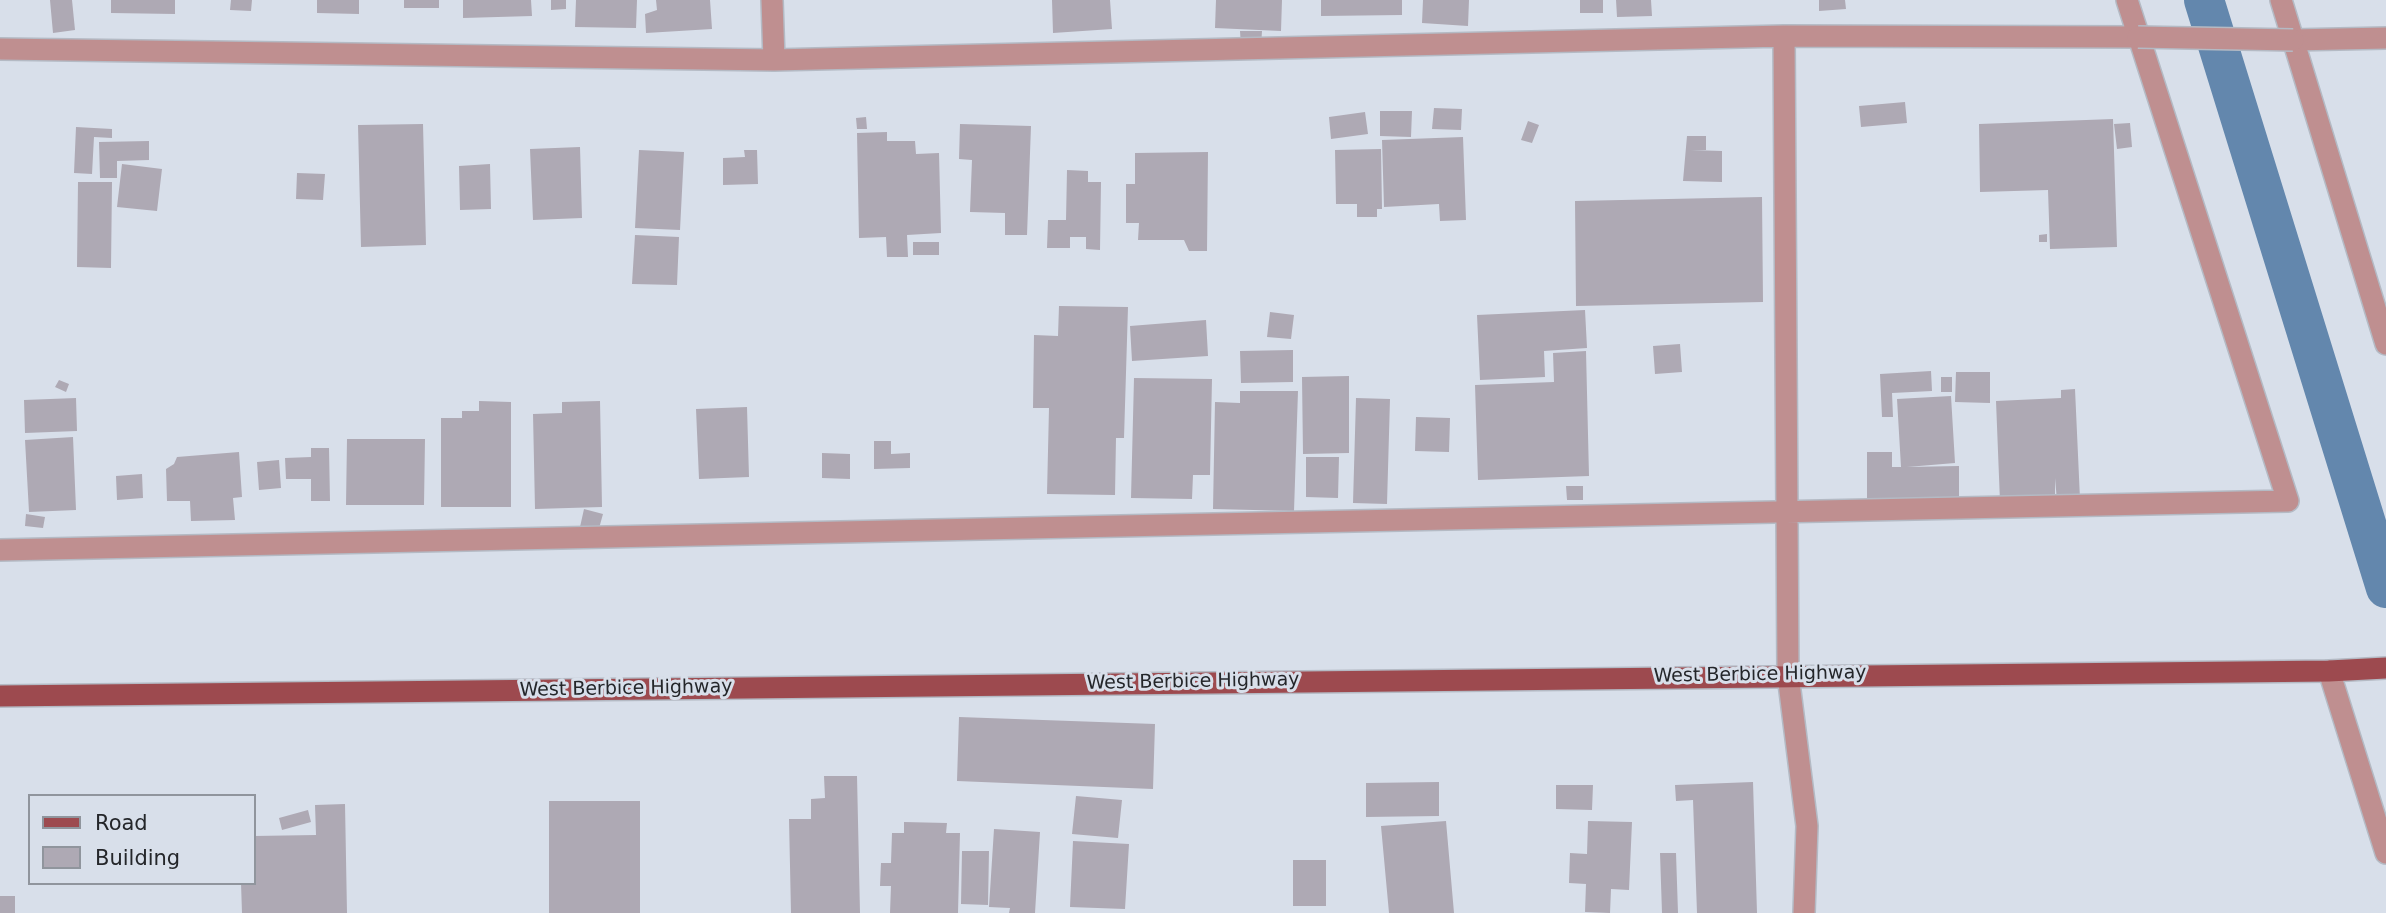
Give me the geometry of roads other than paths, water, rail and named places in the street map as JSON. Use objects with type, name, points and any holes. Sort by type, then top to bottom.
[{"type":"main road","name":"West Berbice Highway","points":[[0,696],[2329,671],[2380,668]]},
{"type":"street","points":[[772,0],[774,60]]},
{"type":"street","points":[[0,550],[2288,501],[2127,0]]},
{"type":"street","points":[[2280,0],[2386,344]]},
{"type":"street","points":[[1784,36],[1788,675],[1807,826],[1804,913]]},
{"type":"street","points":[[0,49],[774,60],[1784,36],[2293,40],[2386,38]]},
{"type":"street","points":[[2329,671],[2386,853]]},
{"type":"waterway","points":[[2204,0],[2386,588]]}]
